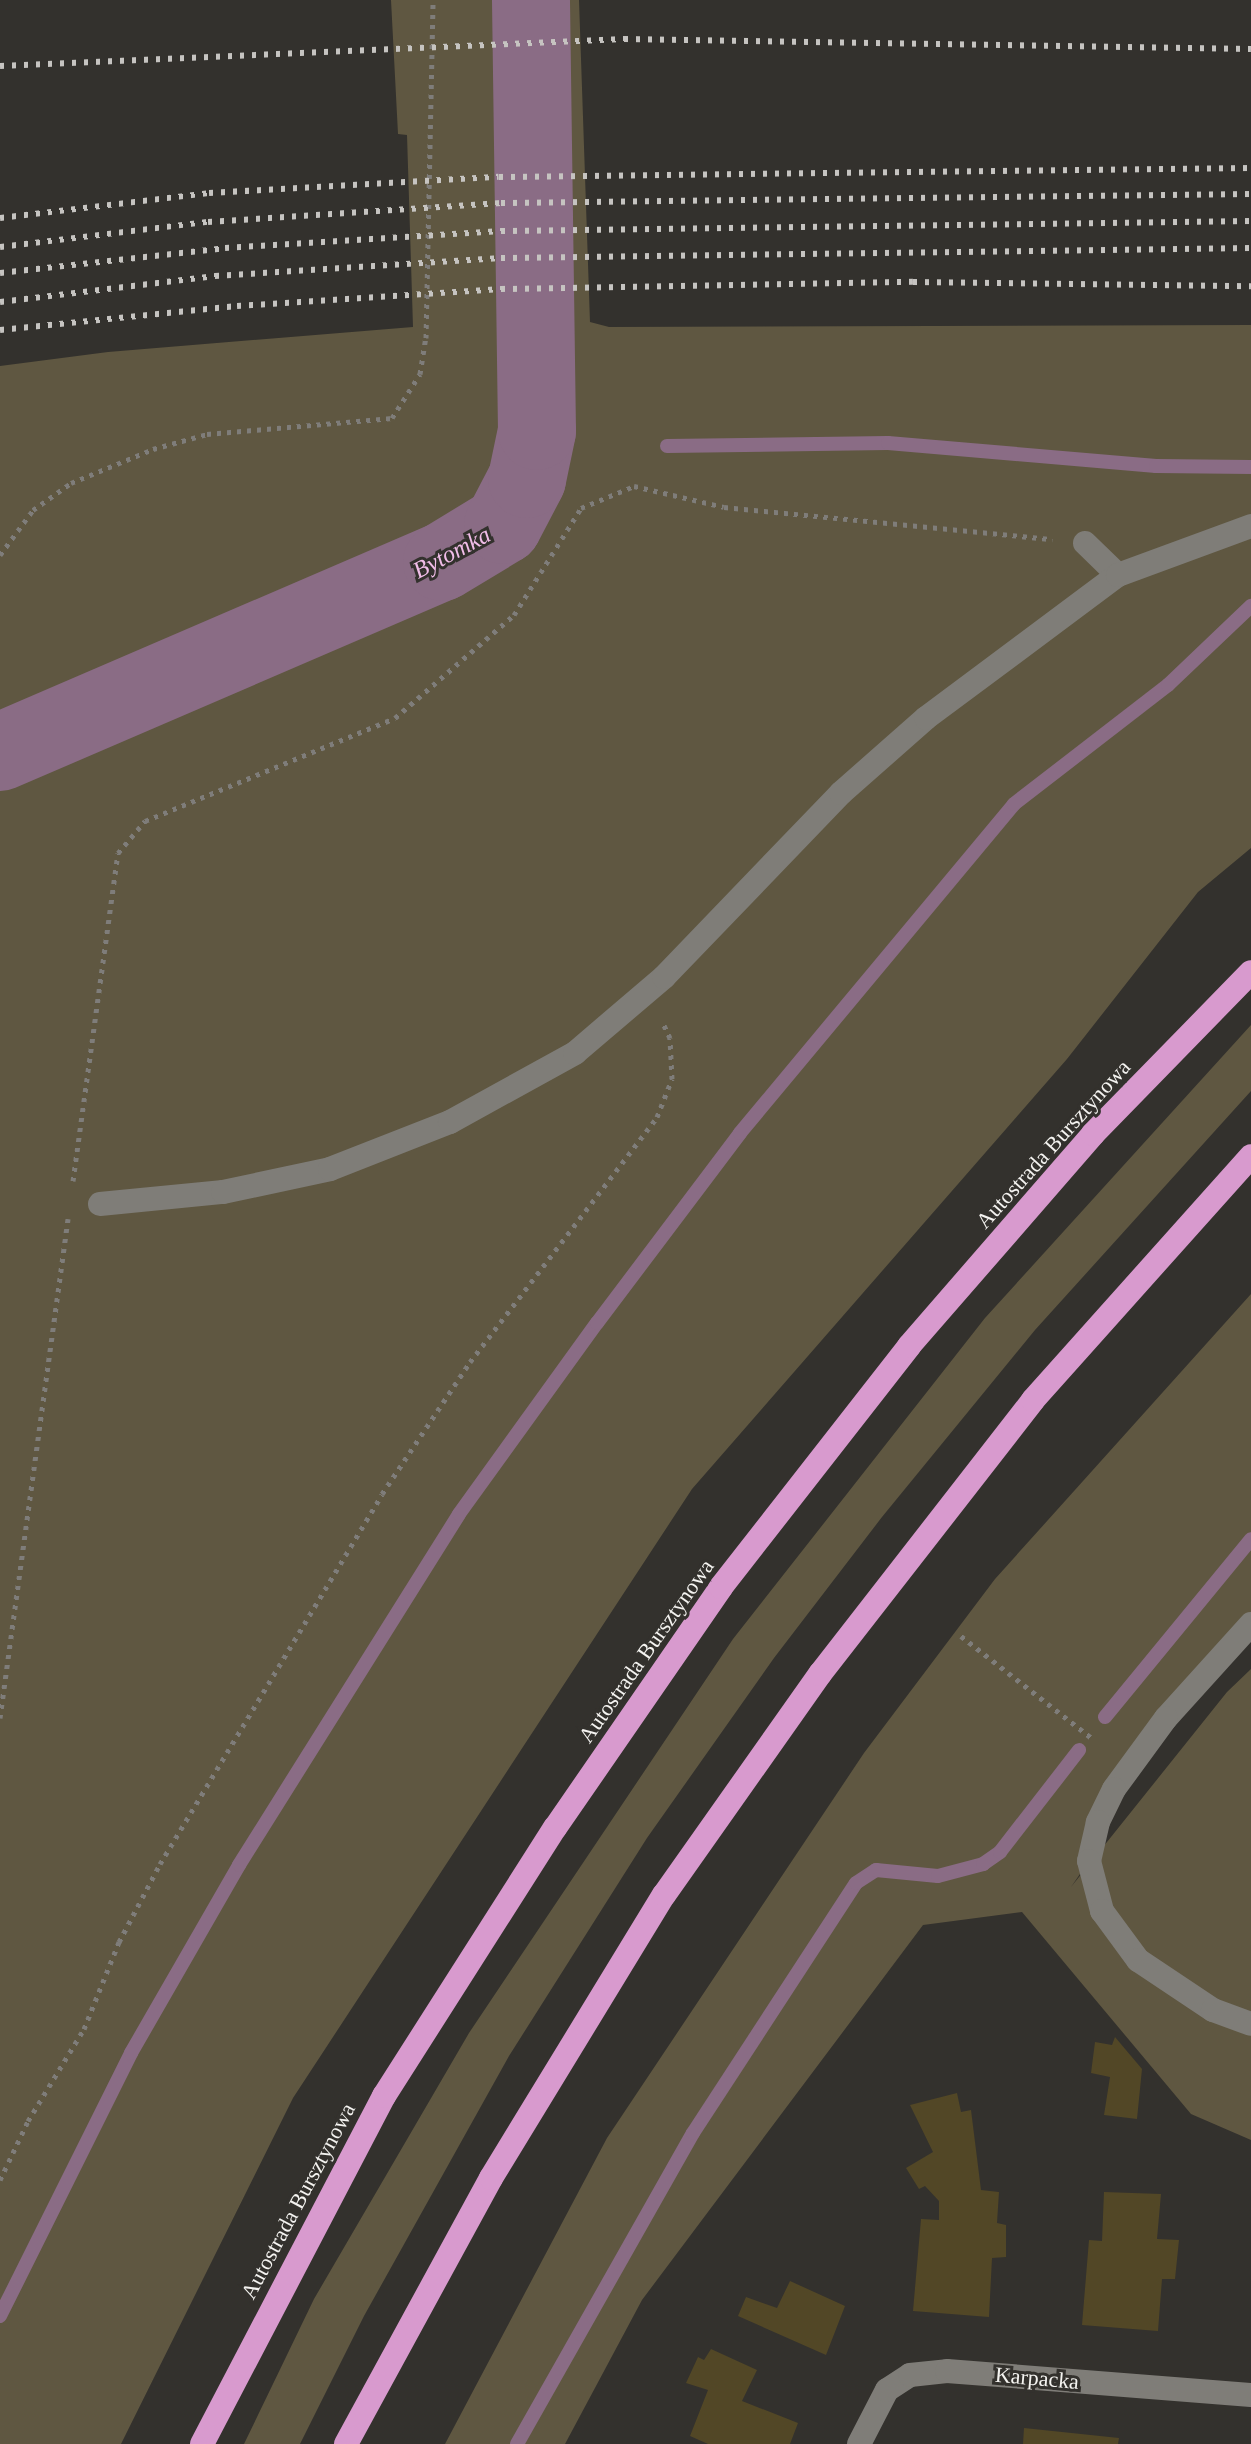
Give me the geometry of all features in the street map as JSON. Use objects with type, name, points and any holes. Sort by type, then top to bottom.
[{"type":"highway","name":"Autostrada Bursztynowa","points":[[202,2444],[384,2096],[555,1828],[721,1587],[909,1346],[1093,1134],[1251,972]]},
{"type":"highway","points":[[346,2444],[491,2178],[664,1895],[820,1674],[1033,1400],[1251,1156]]},
{"type":"street","points":[[100,1204],[223,1192],[330,1169],[450,1122],[575,1053],[648,989],[862,774],[926,718],[1118,575],[1251,526]]},
{"type":"street","points":[[1085,543],[1118,575]]},
{"type":"street","points":[[1251,1624],[1166,1718],[1114,1789],[1098,1822],[1089,1861],[1102,1911],[1138,1960],[1213,2010],[1251,2024]]},
{"type":"street","name":"Karpacka","points":[[859,2444],[887,2390],[910,2375],[947,2371],[1251,2395]]},
{"type":"path","points":[[0,555],[33,510],[71,483],[153,449],[207,434],[392,418],[420,374],[426,338],[433,0]]},
{"type":"path","points":[[73,1183],[118,853],[145,821],[395,718],[514,615],[581,508],[634,486],[724,507],[1085,543]]},
{"type":"path","points":[[0,2180],[28,2121],[84,2029],[119,1942],[160,1864],[382,1494],[470,1362],[657,1117],[672,1079],[670,1038],[648,989]]},
{"type":"path","points":[[0,1718],[69,1215]]},
{"type":"path","points":[[961,1636],[1094,1740]]},
{"type":"shaded area","points":[[391,0],[579,0],[590,322],[609,327],[1251,325],[1251,848],[1198,892],[1067,1059],[692,1489],[293,2098],[121,2444],[0,2444],[0,366],[108,352],[413,327],[407,135],[398,134]]},
{"type":"shaded area","points":[[1251,1025],[1251,1091],[1035,1330],[882,1517],[774,1658],[647,1838],[509,2056],[364,2316],[300,2444],[244,2444],[314,2299],[469,2033],[733,1639],[985,1318]]},
{"type":"shaded area","points":[[1251,1294],[1251,1624],[1114,1789],[1089,1861],[1071,1887],[1227,1692],[1251,1669],[1251,2140],[1191,2114],[1022,1912],[923,1925],[642,2300],[565,2444],[445,2444],[607,2138],[864,1753],[995,1579]]},
{"type":"building","points":[[1115,2037],[1142,2069],[1137,2119],[1104,2115],[1110,2077],[1091,2073],[1095,2042],[1112,2045]]},
{"type":"building","points":[[957,2093],[961,2112],[971,2110],[981,2190],[999,2192],[997,2223],[1006,2225],[1006,2257],[992,2258],[989,2317],[913,2311],[921,2219],[939,2220],[939,2201],[925,2186],[919,2189],[906,2168],[933,2152],[910,2105]]},
{"type":"building","points":[[1104,2192],[1161,2194],[1157,2239],[1179,2240],[1175,2279],[1162,2279],[1158,2331],[1082,2325],[1089,2240],[1102,2241]]},
{"type":"building","points":[[790,2281],[845,2306],[826,2355],[738,2316],[746,2297],[777,2308]]},
{"type":"building","points":[[711,2349],[757,2370],[742,2401],[798,2423],[790,2444],[708,2444],[690,2436],[708,2390],[686,2383],[698,2357],[704,2360]]},
{"type":"building","points":[[1024,2428],[1119,2438],[1118,2444],[1023,2444]]},
{"type":"waterway","name":"Bytomka","points":[[0,752],[442,562],[503,525],[527,479],[537,431],[531,0]]},
{"type":"waterway","points":[[667,446],[888,443],[1156,466],[1251,467]]},
{"type":"waterway","points":[[0,2316],[131,2053],[239,1865],[459,1514],[597,1323],[740,1133],[1014,804],[1168,685],[1251,606]]},
{"type":"waterway","points":[[1105,1717],[1251,1539]]},
{"type":"waterway","points":[[517,2444],[693,2133],[856,1883],[876,1870],[938,1876],[983,1864],[1000,1852],[1079,1750]]},
{"type":"railway","points":[[0,66],[624,39],[1251,49]]},
{"type":"railway","points":[[0,218],[209,193],[499,177],[1251,168]]},
{"type":"railway","points":[[0,247],[208,222],[501,203],[1251,194]]},
{"type":"railway","points":[[0,273],[225,248],[501,231],[1251,221]]},
{"type":"railway","points":[[0,302],[215,276],[501,258],[1251,248]]},
{"type":"railway","points":[[0,330],[237,306],[501,289],[913,282],[1251,286]]}]
